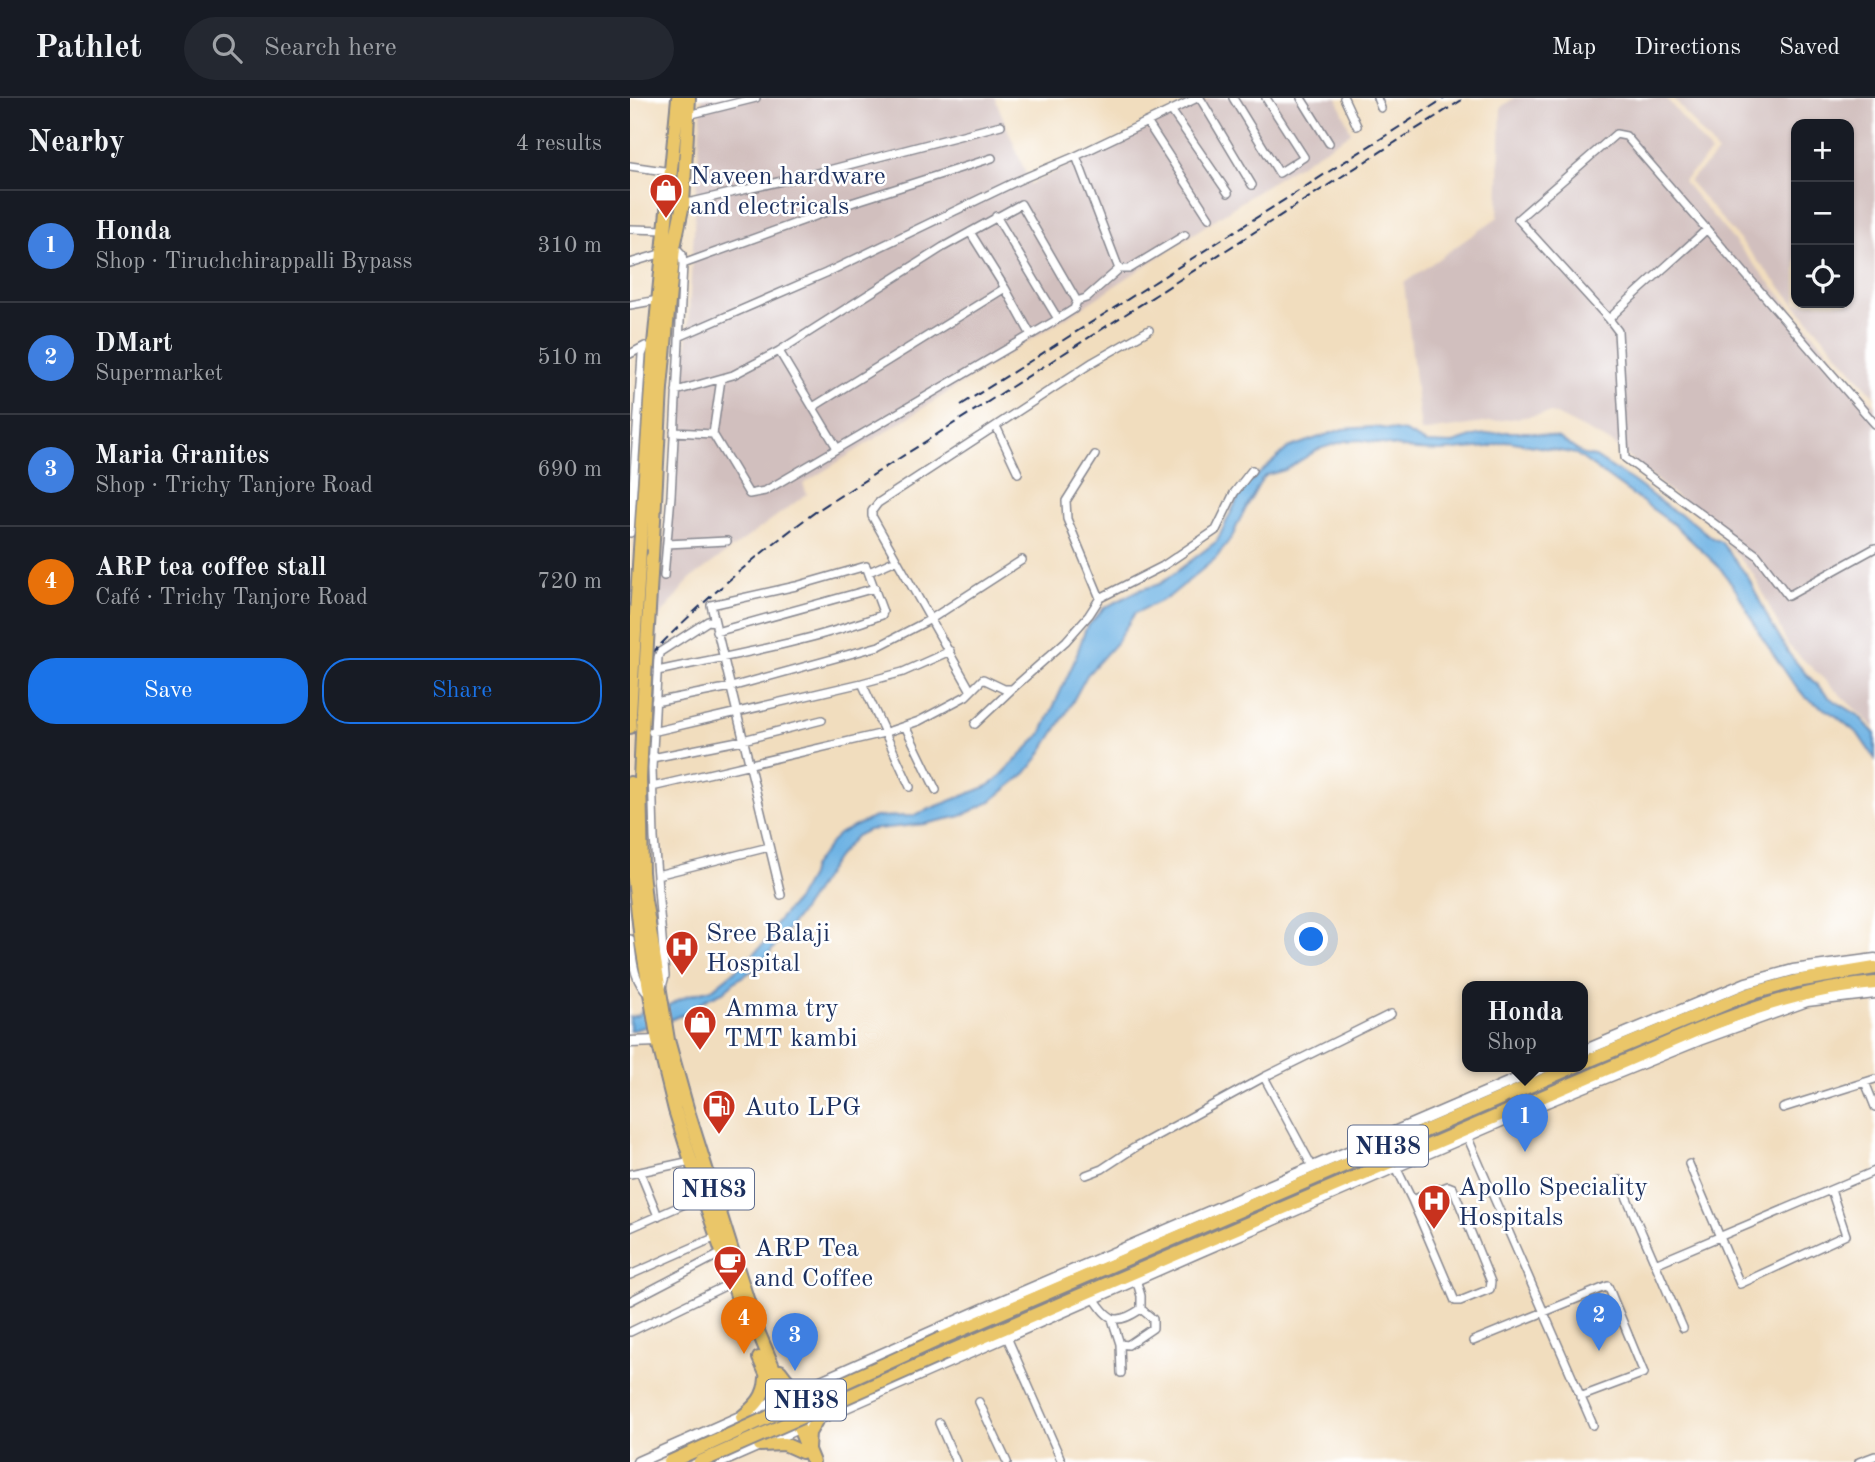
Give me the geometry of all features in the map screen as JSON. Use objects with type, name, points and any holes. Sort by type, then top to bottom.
[{"type":"main road","name":"NH83","points":[[643,976],[640,779],[661,388],[678,266],[669,250],[666,230],[678,98]]},
{"type":"main road","name":"NH83","points":[[630,727],[652,366],[649,345],[669,250],[683,204],[689,98]]},
{"type":"main road","name":"NH83","points":[[630,783],[632,862],[643,976],[657,997],[660,1033],[675,1110],[716,1237],[766,1376],[782,1400]]},
{"type":"main road","points":[[1588,1061],[1749,994],[1797,981],[1875,968]]},
{"type":"main road","name":"NH38","points":[[700,1462],[946,1353],[1202,1246],[1745,1011],[1803,993],[1875,983]]},
{"type":"main road","name":"NH83","points":[[660,1033],[687,1108],[764,1349],[772,1355],[790,1384],[810,1387]]},
{"type":"main road","name":"NH38","points":[[670,1462],[942,1338],[1562,1072]]},
{"type":"main road","points":[[764,1349],[805,1454]]},
{"type":"main road","points":[[742,1417],[764,1393],[766,1376]]},
{"type":"main road","points":[[805,1454],[809,1433],[817,1419]]},
{"type":"main road","points":[[760,1445],[784,1444],[805,1454],[813,1462]]},
{"type":"street","points":[[688,115],[756,98]]},
{"type":"street","points":[[681,336],[826,273],[1198,98],[1252,185]]},
{"type":"street","points":[[1233,98],[1279,173],[1304,157],[1266,98]]},
{"type":"street","points":[[1301,98],[1329,143]]},
{"type":"street","points":[[1344,98],[1356,126]]},
{"type":"street","points":[[1377,98],[1381,108]]},
{"type":"street","points":[[1171,110],[1228,193]]},
{"type":"street","points":[[1147,122],[1209,218]]},
{"type":"street","points":[[683,204],[825,171],[1001,124]]},
{"type":"street","points":[[1875,424],[1626,136],[1616,134],[1518,219],[1618,331],[1625,458],[1757,555],[1788,596],[1875,548]]},
{"type":"street","points":[[1076,156],[1119,269]]},
{"type":"street","points":[[664,576],[681,336],[678,266],[854,202],[992,158]]},
{"type":"street","points":[[630,166],[671,172]]},
{"type":"street","points":[[676,391],[720,379],[779,351],[996,216],[1021,204],[1077,301]]},
{"type":"street","points":[[996,216],[1058,319]]},
{"type":"street","points":[[630,229],[666,230]]},
{"type":"street","points":[[1609,319],[1706,230]]},
{"type":"street","points":[[970,232],[1031,335]]},
{"type":"street","points":[[1077,301],[1086,298],[1119,269],[1129,269],[1185,235]]},
{"type":"street","points":[[630,262],[669,250]]},
{"type":"street","points":[[813,407],[1005,288]]},
{"type":"street","points":[[630,305],[659,300]]},
{"type":"street","points":[[720,379],[713,434],[749,494],[765,491],[1058,319],[1074,309],[1077,301]]},
{"type":"street","points":[[971,691],[872,516],[874,507],[1093,362],[1149,330]]},
{"type":"street","points":[[630,354],[649,345]]},
{"type":"street","points":[[630,533],[634,412],[642,355],[649,345]]},
{"type":"street","points":[[779,351],[837,449]]},
{"type":"street","points":[[996,426],[1018,473]]},
{"type":"street","points":[[674,432],[713,434]]},
{"type":"street","points":[[1095,455],[1066,501],[1066,510],[1067,519],[1100,598]]},
{"type":"street","points":[[975,724],[1066,641],[1100,598],[1163,566],[1216,530],[1234,493],[1252,470]]},
{"type":"street","points":[[667,544],[727,541]]},
{"type":"street","points":[[869,572],[896,560]]},
{"type":"street","points":[[655,702],[730,687],[879,646],[931,619],[1022,560]]},
{"type":"street","points":[[657,671],[724,657],[792,642],[882,615],[866,566],[796,586],[711,605],[716,632],[724,657],[748,766],[781,895]]},
{"type":"street","points":[[716,632],[875,588]]},
{"type":"street","points":[[630,939],[643,976],[639,986],[657,997],[665,976],[652,758],[657,671],[660,652],[708,621],[715,622]]},
{"type":"street","points":[[652,732],[862,683],[903,671],[950,652]]},
{"type":"street","points":[[653,787],[884,733],[952,704],[981,680],[985,679],[996,687],[1012,689]]},
{"type":"street","points":[[862,683],[910,787]]},
{"type":"street","points":[[652,758],[743,740],[822,720]]},
{"type":"street","points":[[905,726],[936,790]]},
{"type":"street","points":[[657,874],[769,847]]},
{"type":"street","points":[[1588,1049],[1746,983],[1793,970],[1875,959]]},
{"type":"street","points":[[721,1462],[1094,1298],[1202,1246],[1761,1016],[1807,1001],[1875,993]]},
{"type":"street","points":[[1086,1175],[1102,1169],[1134,1148],[1264,1077],[1391,1014]]},
{"type":"street","points":[[630,1042],[660,1033]]},
{"type":"street","points":[[638,1462],[1533,1072]]},
{"type":"street","points":[[1264,1077],[1313,1168]]},
{"type":"street","points":[[1783,1108],[1875,1079]]},
{"type":"street","points":[[1865,1082],[1875,1107]]},
{"type":"street","points":[[1467,1136],[1593,1425]]},
{"type":"street","points":[[630,1174],[691,1161]]},
{"type":"street","points":[[1689,1164],[1741,1284],[1846,1235],[1831,1190]]},
{"type":"street","points":[[1396,1167],[1452,1297],[1460,1301],[1490,1289],[1491,1282],[1454,1188],[1448,1186],[1412,1200]]},
{"type":"street","points":[[1655,1265],[1875,1171]]},
{"type":"street","points":[[640,1172],[658,1216]]},
{"type":"street","points":[[1619,1180],[1683,1328]]},
{"type":"street","points":[[630,1228],[703,1196]]},
{"type":"street","points":[[630,1275],[716,1237]]},
{"type":"street","points":[[630,1301],[722,1253]]},
{"type":"street","points":[[1136,1279],[1141,1296],[1141,1309]]},
{"type":"street","points":[[630,1332],[732,1283]]},
{"type":"street","points":[[1473,1341],[1608,1286],[1644,1373],[1580,1397]]},
{"type":"street","points":[[1094,1298],[1105,1315],[1112,1319],[1125,1318],[1141,1309]]},
{"type":"street","points":[[1120,1344],[1128,1345],[1153,1328],[1153,1319],[1141,1309]]},
{"type":"street","points":[[1112,1319],[1120,1344],[1121,1373]]},
{"type":"street","points":[[1006,1335],[1062,1462]]},
{"type":"street","points":[[979,1402],[1004,1461]]},
{"type":"street","points":[[939,1423],[956,1462]]},
{"type":"street","points":[[1859,1462],[1875,1456]]},
{"type":"shaded area","points":[[702,98],[995,98],[1030,184],[1211,98],[1337,98],[1351,133],[803,484],[807,494],[690,579],[657,620],[687,343]]},
{"type":"shaded area","points":[[1514,98],[1666,98],[1711,153],[1683,181],[1875,406],[1875,728],[1788,645],[1754,575],[1713,527],[1610,442],[1552,413],[1421,432],[1404,283],[1498,217],[1501,107]]},
{"type":"shaded area","points":[[1673,98],[1875,98],[1875,397],[1798,308],[1854,308],[1854,119],[1791,119],[1791,299],[1689,181],[1718,153]]},
{"type":"water","points":[[1375,427],[1405,432],[1426,443],[1450,444],[1478,435],[1506,432],[1529,432],[1559,438],[1584,455],[1595,457],[1633,481],[1721,542],[1748,577],[1789,654],[1830,698],[1858,715],[1875,734],[1875,759],[1858,734],[1836,716],[1805,697],[1791,680],[1720,568],[1676,526],[1576,454],[1508,441],[1488,447],[1442,451],[1415,450],[1361,440],[1345,441],[1319,449],[1285,470],[1262,479],[1233,535],[1216,558],[1169,597],[1135,613],[1116,643],[1087,675],[1067,712],[1026,773],[990,802],[961,816],[925,824],[868,830],[856,836],[837,857],[803,909],[759,967],[686,1013],[630,1031],[630,1017],[639,1015],[646,1006],[669,1005],[686,996],[712,989],[748,960],[767,940],[776,923],[797,899],[812,867],[838,834],[875,817],[912,816],[997,780],[1041,734],[1074,662],[1086,628],[1104,608],[1139,590],[1160,584],[1217,541],[1243,488],[1288,448],[1343,429]]},
{"type":"railway","points":[[961,405],[1445,98]]},
{"type":"railway","points":[[630,677],[674,631],[720,589],[818,510],[1465,98]]},
{"type":"place","name":"Naveen hardware and electricals","points":[[666,220]]},
{"type":"place","name":"Sree Balaji Hospital","points":[[682,977]]},
{"type":"place","name":"Amma try TMT kambi","points":[[700,1052]]},
{"type":"place","name":"Auto LPG","points":[[719,1136]]},
{"type":"place","name":"Honda","points":[[1525,1152]]},
{"type":"place","name":"Apollo Speciality Hospitals","points":[[1434,1231]]},
{"type":"place","name":"ARP Tea and Coffee","points":[[730,1292]]},
{"type":"place","name":"DMart","points":[[1599,1351]]},
{"type":"place","name":"ARP tea coffee stall","points":[[744,1354]]},
{"type":"place","name":"Maria Granites","points":[[795,1371]]}]
